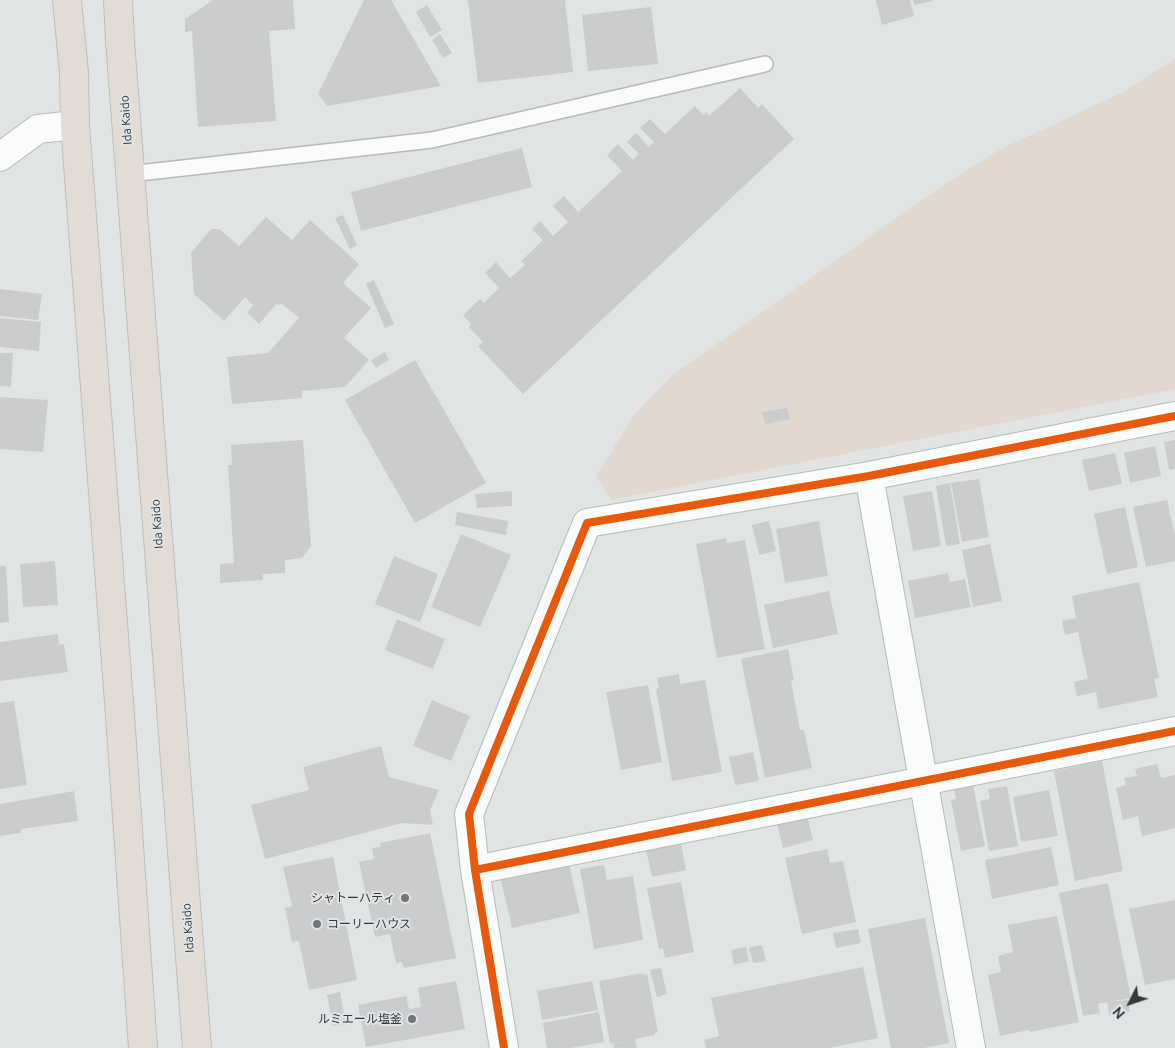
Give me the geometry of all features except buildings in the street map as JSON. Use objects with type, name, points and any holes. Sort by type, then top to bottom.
[{"type":"highway","points":[[68,0],[74,73],[75,125],[120,715],[143,1048]]},
{"type":"highway","name":"Ida Kaido","points":[[118,0],[197,1048]]},
{"type":"street","points":[[0,157],[38,128],[75,125]]},
{"type":"street","points":[[504,1048],[475,870],[469,814],[588,523],[868,476],[1175,416]]},
{"type":"street","points":[[868,476],[971,1048]]},
{"type":"street","points":[[475,870],[1175,731]]},
{"type":"lane","points":[[130,174],[432,140],[765,64]]},
{"type":"shaded area","points":[[1175,59],[1175,389],[611,500],[596,476],[635,414],[671,376],[942,186],[1001,149],[1121,93]]},
{"type":"cycle path","points":[[504,1048],[475,870],[469,814],[587,523],[869,476],[1175,416]]},
{"type":"cycle path","points":[[475,870],[1175,731]]},
{"type":"place","name":"シャトーハティ","points":[[405,898]]},
{"type":"place","name":"コーリーハウス","points":[[317,924]]},
{"type":"place","name":"ルミエール塩釜","points":[[412,1019]]}]
